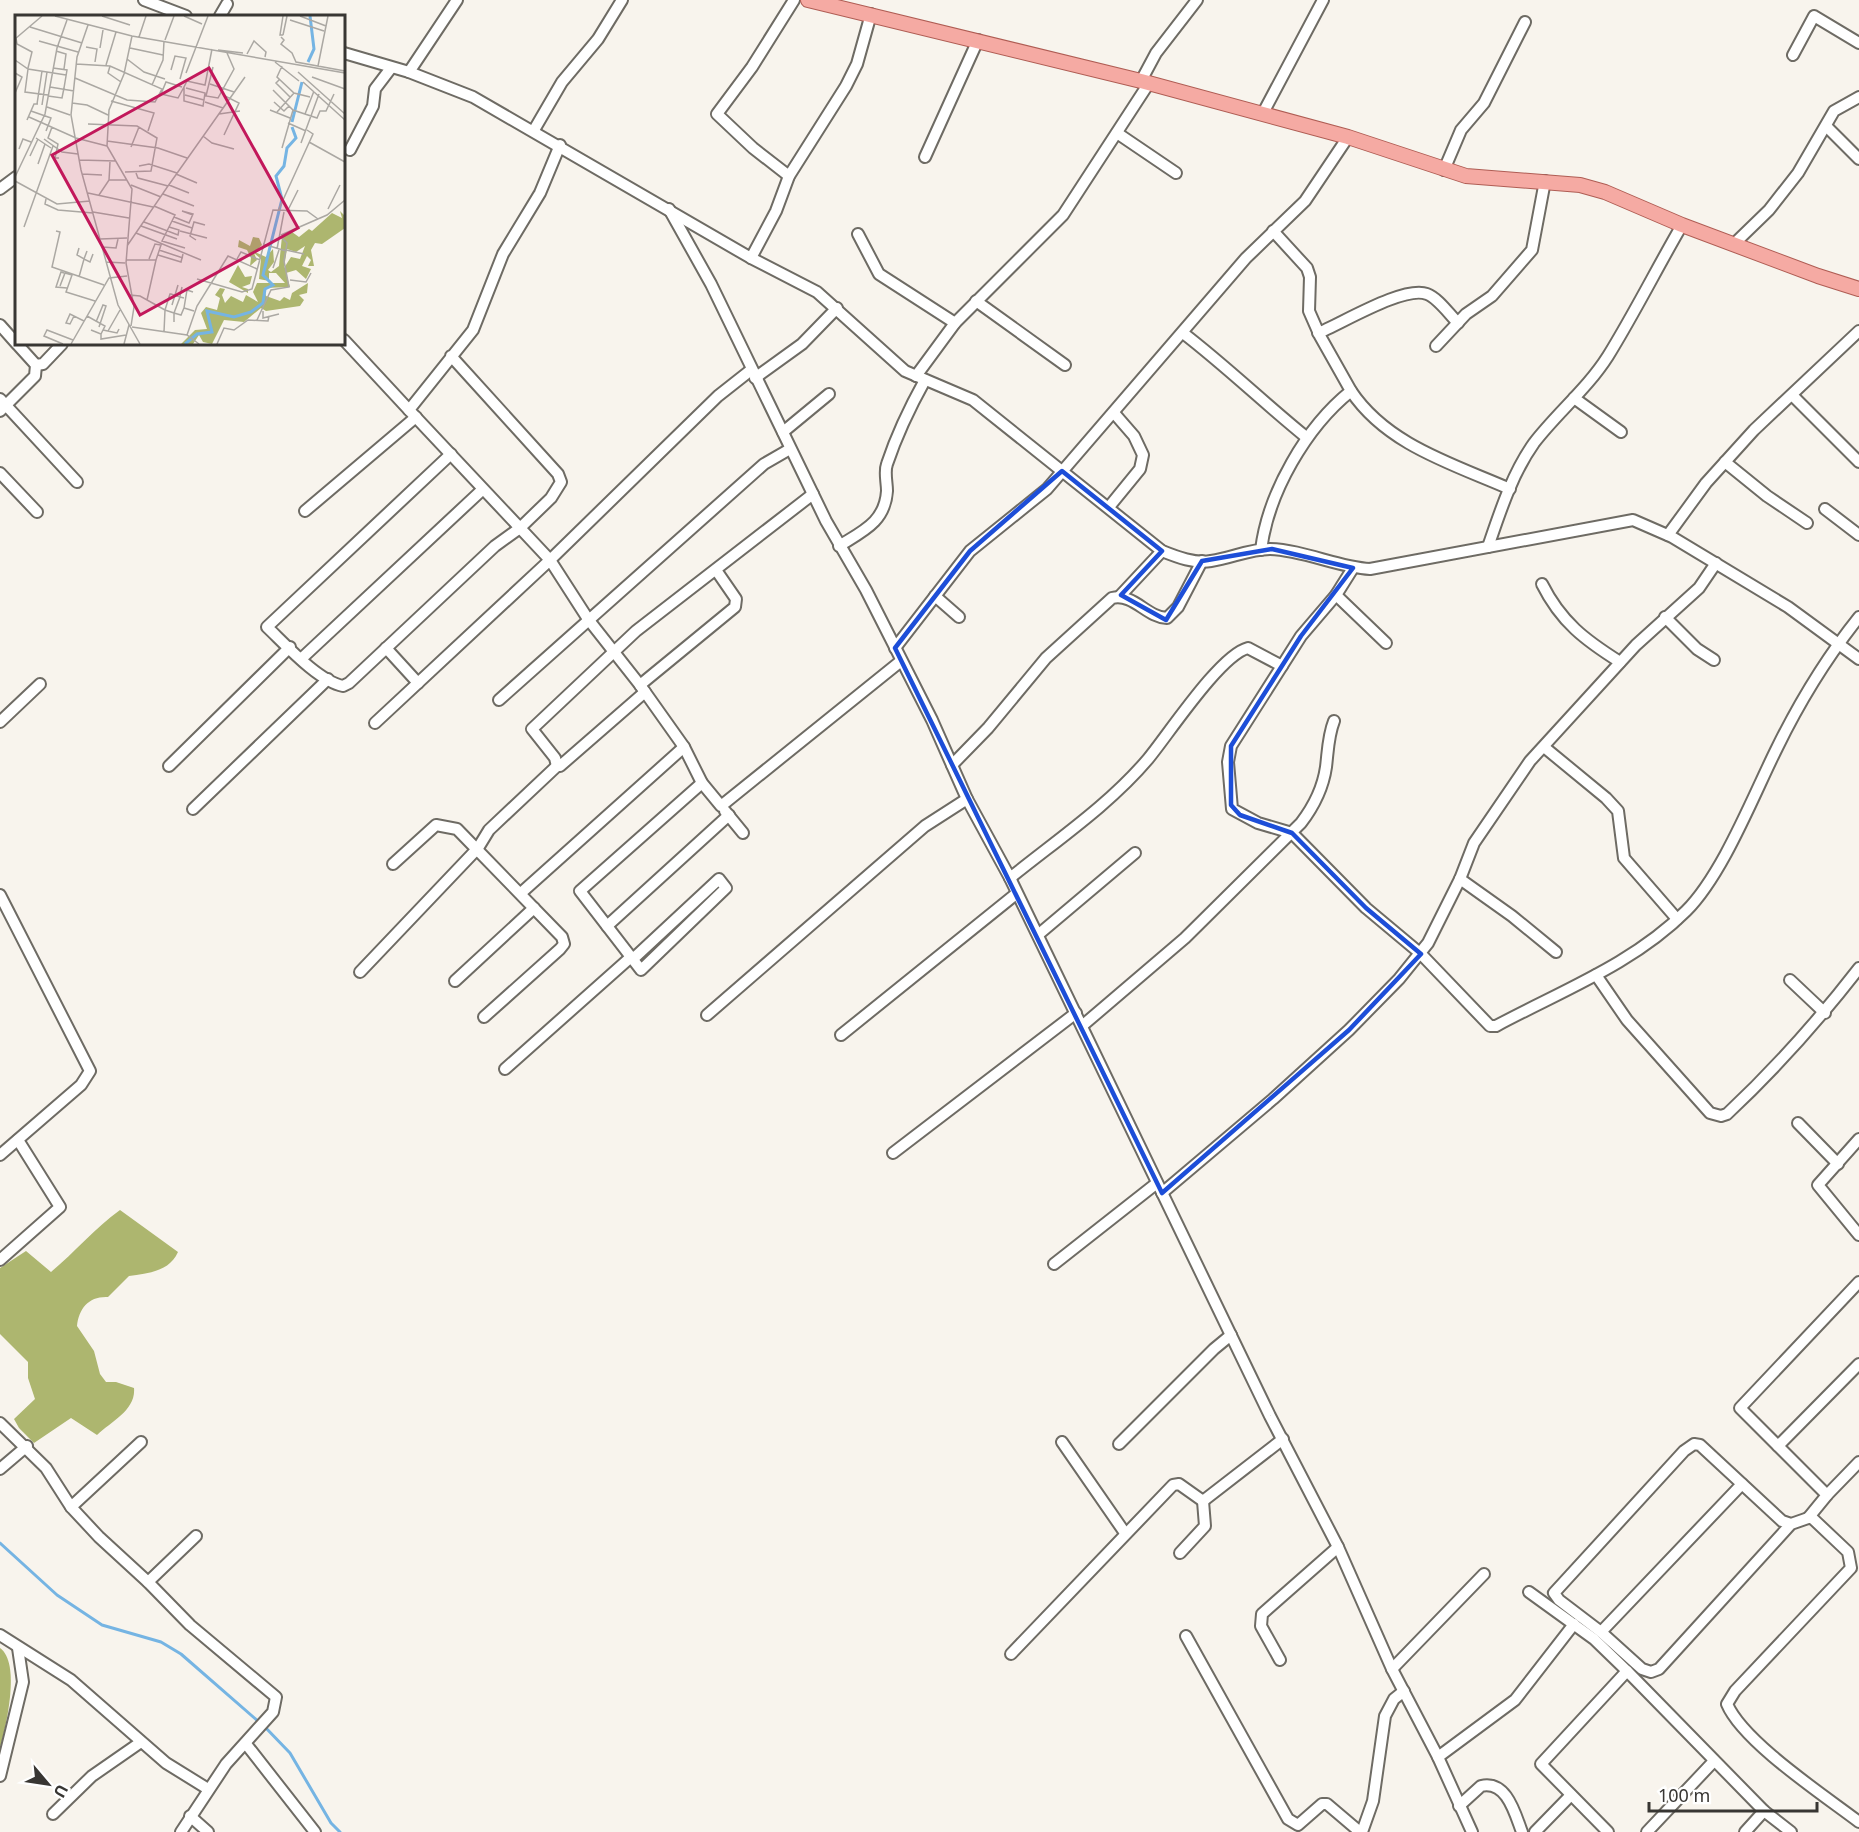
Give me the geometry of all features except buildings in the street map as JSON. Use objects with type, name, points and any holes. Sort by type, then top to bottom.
[{"type":"main road","points":[[808,0],[1145,82],[1348,137],[1466,176],[1580,185],[1605,192],[1682,225],[1859,289]]},
{"type":"street","points":[[144,0],[183,15]]},
{"type":"street","points":[[410,72],[458,0]]},
{"type":"street","points":[[534,130],[562,82],[598,39],[622,0]]},
{"type":"street","points":[[789,176],[753,148],[717,114],[752,67],[794,0]]},
{"type":"street","points":[[839,546],[876,523],[883,512],[887,491],[885,466],[920,378],[955,322],[1063,214],[1116,133],[1145,82],[1156,53],[1197,0]]},
{"type":"street","points":[[1263,114],[1323,0]]},
{"type":"street","points":[[221,15],[227,4]]},
{"type":"street","points":[[752,258],[776,211],[789,176],[846,86],[857,64],[871,14]]},
{"type":"street","points":[[1793,55],[1815,16],[1859,43]]},
{"type":"street","points":[[1444,170],[1461,130],[1479,111],[1490,94],[1525,22]]},
{"type":"street","points":[[925,157],[978,40]]},
{"type":"street","points":[[345,53],[410,72],[473,97],[534,130],[752,258],[816,292],[837,308],[905,371],[973,400],[1162,551],[1186,560],[1210,562],[1261,550],[1315,557],[1353,568],[1396,565],[1633,520],[1668,535],[1788,607],[1859,659]]},
{"type":"street","points":[[350,150],[373,106],[375,89],[392,68]]},
{"type":"street","points":[[1735,243],[1769,210],[1798,173],[1827,127],[1834,111],[1859,97]]},
{"type":"street","points":[[1827,127],[1859,159]]},
{"type":"street","points":[[1116,133],[1176,172]]},
{"type":"street","points":[[895,648],[970,551],[1047,489],[1246,258],[1305,201],[1348,137]]},
{"type":"street","points":[[305,511],[412,414],[451,356],[473,330],[503,254],[540,194],[560,146]]},
{"type":"street","points":[[0,189],[15,178]]},
{"type":"street","points":[[1436,346],[1458,323],[1491,296],[1532,250],[1545,181]]},
{"type":"street","points":[[669,208],[711,284],[790,449],[839,546],[866,590],[967,799],[1039,934],[1160,1188],[1338,1547],[1392,1669],[1438,1757],[1472,1832]]},
{"type":"street","points":[[1488,548],[1510,489],[1533,445],[1608,356],[1682,225]]},
{"type":"street","points":[[1273,231],[1307,268],[1310,277],[1309,311],[1318,333],[1351,391],[1370,416],[1408,444],[1510,489]]},
{"type":"street","points":[[858,234],[879,274],[955,322]]},
{"type":"street","points":[[1318,333],[1355,314],[1399,296],[1419,293],[1428,294],[1458,323]]},
{"type":"street","points":[[976,301],[1065,365]]},
{"type":"street","points":[[375,723],[550,560],[718,396],[802,344],[837,308]]},
{"type":"street","points":[[0,325],[15,341]]},
{"type":"street","points":[[1668,535],[1725,462],[1754,430],[1859,331]]},
{"type":"street","points":[[1183,333],[1231,370],[1263,402],[1306,437]]},
{"type":"street","points":[[345,341],[550,560],[588,620],[617,652],[684,747],[702,783],[743,833]]},
{"type":"street","points":[[19,345],[36,365],[35,376],[2,405],[77,482]]},
{"type":"street","points":[[36,365],[43,364],[61,345]]},
{"type":"street","points":[[451,356],[558,474],[561,482],[551,498],[520,528],[495,546],[343,686],[328,679],[301,659],[267,627],[451,454]]},
{"type":"street","points":[[1261,550],[1263,532],[1274,500],[1306,437],[1315,424],[1351,391]]},
{"type":"street","points":[[783,432],[829,394]]},
{"type":"street","points":[[1792,394],[1859,462]]},
{"type":"street","points":[[1574,398],[1621,432]]},
{"type":"street","points":[[1108,507],[1140,469],[1143,455],[1134,436],[1114,412]]},
{"type":"street","points":[[499,700],[764,464],[790,449]]},
{"type":"street","points":[[1725,462],[1767,496],[1807,523]]},
{"type":"street","points":[[0,473],[37,512]]},
{"type":"street","points":[[301,659],[482,490]]},
{"type":"street","points":[[556,766],[555,758],[532,729],[573,688],[617,652],[636,631],[691,586],[716,570],[813,494]]},
{"type":"street","points":[[1825,510],[1859,535]]},
{"type":"street","points":[[1119,597],[1162,551]]},
{"type":"street","points":[[952,765],[988,728],[1046,658],[1112,598],[1119,597],[1155,615],[1167,618],[1178,607],[1202,561]]},
{"type":"street","points":[[1054,1264],[1221,1144],[1349,1030],[1421,954],[1460,879],[1474,843],[1530,761],[1620,662],[1698,588],[1716,563]]},
{"type":"street","points":[[1353,568],[1336,595],[1300,636],[1231,746],[1228,762],[1230,799],[1233,809],[1240,815],[1292,833],[1366,908],[1421,954],[1490,1026],[1496,1026],[1538,1002],[1596,975],[1650,942],[1677,919],[1707,887],[1777,747],[1838,643],[1859,617]]},
{"type":"street","points":[[360,972],[478,848],[489,830],[556,766],[564,764],[643,688],[735,607],[736,599],[716,570]]},
{"type":"street","points":[[1542,584],[1562,618],[1585,638],[1620,662]]},
{"type":"street","points":[[1336,595],[1386,643]]},
{"type":"street","points":[[935,596],[959,617]]},
{"type":"street","points":[[1665,617],[1697,649],[1714,660]]},
{"type":"street","points":[[169,766],[290,647]]},
{"type":"street","points":[[386,648],[418,684]]},
{"type":"street","points":[[1010,878],[1119,791],[1149,758],[1191,701],[1232,657],[1248,648],[1282,666]]},
{"type":"street","points":[[607,926],[725,811],[901,661]]},
{"type":"street","points":[[193,809],[328,679]]},
{"type":"street","points":[[0,722],[40,684]]},
{"type":"street","points":[[1082,1026],[1185,938],[1292,833],[1312,807],[1321,787],[1329,734],[1334,721]]},
{"type":"street","points":[[521,893],[684,747]]},
{"type":"street","points":[[1544,747],[1606,798],[1618,811],[1624,858],[1657,899],[1677,919]]},
{"type":"street","points":[[505,1069],[632,958],[719,879],[726,888],[642,970],[632,958],[580,891],[702,783]]},
{"type":"street","points":[[707,1015],[926,826],[967,799]]},
{"type":"street","points":[[393,864],[436,825],[457,829],[478,848],[562,937],[563,946],[484,1017]]},
{"type":"street","points":[[1039,934],[1135,853]]},
{"type":"street","points":[[1460,879],[1512,916],[1556,952]]},
{"type":"street","points":[[841,1035],[1016,894]]},
{"type":"street","points":[[0,895],[90,1071],[81,1085],[0,1155]]},
{"type":"street","points":[[454,981],[534,908]]},
{"type":"street","points":[[1596,975],[1656,1055],[1670,1067],[1710,1113],[1716,1116],[1727,1114],[1738,1104],[1825,1013],[1859,968]]},
{"type":"street","points":[[1790,980],[1825,1013]]},
{"type":"street","points":[[893,1153],[1076,1013]]},
{"type":"street","points":[[1798,1122],[1838,1164]]},
{"type":"street","points":[[1859,1139],[1818,1185],[1859,1236]]},
{"type":"street","points":[[0,1260],[60,1207],[18,1140]]},
{"type":"street","points":[[1827,1495],[1740,1408],[1741,1404],[1859,1282]]},
{"type":"street","points":[[1119,1444],[1214,1349],[1232,1335]]},
{"type":"street","points":[[1778,1446],[1859,1364]]},
{"type":"street","points":[[0,1423],[27,1446],[46,1468],[71,1507],[190,1625],[238,1667],[272,1691],[276,1697],[273,1712],[226,1764],[181,1832]]},
{"type":"street","points":[[1203,1501],[1283,1439]]},
{"type":"street","points":[[71,1507],[141,1442]]},
{"type":"street","points":[[1062,1442],[1125,1533]]},
{"type":"street","points":[[1791,1524],[1780,1519],[1700,1445],[1694,1444],[1684,1451],[1554,1593],[1559,1600],[1601,1632],[1642,1669],[1651,1672],[1659,1669],[1791,1524],[1809,1516],[1859,1462]]},
{"type":"street","points":[[0,1469],[27,1446]]},
{"type":"street","points":[[1011,1654],[1125,1533],[1176,1483],[1203,1501]]},
{"type":"street","points":[[1601,1632],[1742,1484]]},
{"type":"street","points":[[1180,1553],[1205,1527],[1203,1501]]},
{"type":"street","points":[[1809,1516],[1855,1559],[1849,1572],[1735,1691],[1727,1704],[1742,1726],[1805,1783],[1859,1822]]},
{"type":"street","points":[[148,1582],[196,1536]]},
{"type":"street","points":[[1280,1660],[1260,1626],[1263,1614],[1338,1547]]},
{"type":"street","points":[[1392,1669],[1484,1574]]},
{"type":"street","points":[[1529,1592],[1574,1624],[1627,1671],[1764,1811],[1791,1832]]},
{"type":"street","points":[[1438,1757],[1515,1700],[1574,1624]]},
{"type":"street","points":[[0,1635],[71,1680],[166,1763],[208,1789]]},
{"type":"street","points":[[1186,1636],[1288,1820],[1298,1825],[1319,1806],[1327,1804],[1361,1832],[1373,1801],[1385,1716],[1394,1699],[1404,1691]]},
{"type":"street","points":[[0,1776],[23,1682],[18,1648]]},
{"type":"street","points":[[1608,1832],[1543,1769],[1544,1759],[1627,1671]]},
{"type":"street","points":[[53,1814],[92,1776],[141,1742]]},
{"type":"street","points":[[246,1744],[315,1832]]},
{"type":"street","points":[[1647,1832],[1714,1761]]},
{"type":"street","points":[[1459,1806],[1481,1786],[1495,1786],[1506,1795],[1522,1832]]},
{"type":"street","points":[[1534,1832],[1571,1795]]},
{"type":"street","points":[[1745,1832],[1764,1811]]},
{"type":"street","points":[[190,1816],[208,1832]]},
{"type":"highlighted area","points":[[1062,471],[1162,551],[1121,595],[1166,620],[1202,561],[1272,549],[1353,568],[1301,636],[1231,746],[1231,805],[1240,815],[1292,833],[1366,908],[1421,954],[1349,1030],[1162,1193],[895,648],[970,551]]},
{"type":"green space","points":[[120,1210],[178,1252],[164,1268],[129,1276],[108,1297],[90,1301],[78,1320],[77,1326],[94,1351],[100,1374],[106,1382],[116,1382],[134,1388],[134,1396],[122,1415],[97,1435],[71,1418],[34,1443],[19,1428],[14,1419],[35,1399],[28,1378],[28,1362],[0,1334],[0,1268],[26,1251],[51,1272]]},
{"type":"green space","points":[[0,1648],[10,1667],[11,1680],[8,1711],[0,1748]]},
{"type":"waterway","points":[[0,1543],[57,1595],[102,1625],[161,1642],[181,1654],[259,1722]]},
{"type":"waterway","points":[[264,1726],[290,1753],[331,1823],[340,1832]]}]
